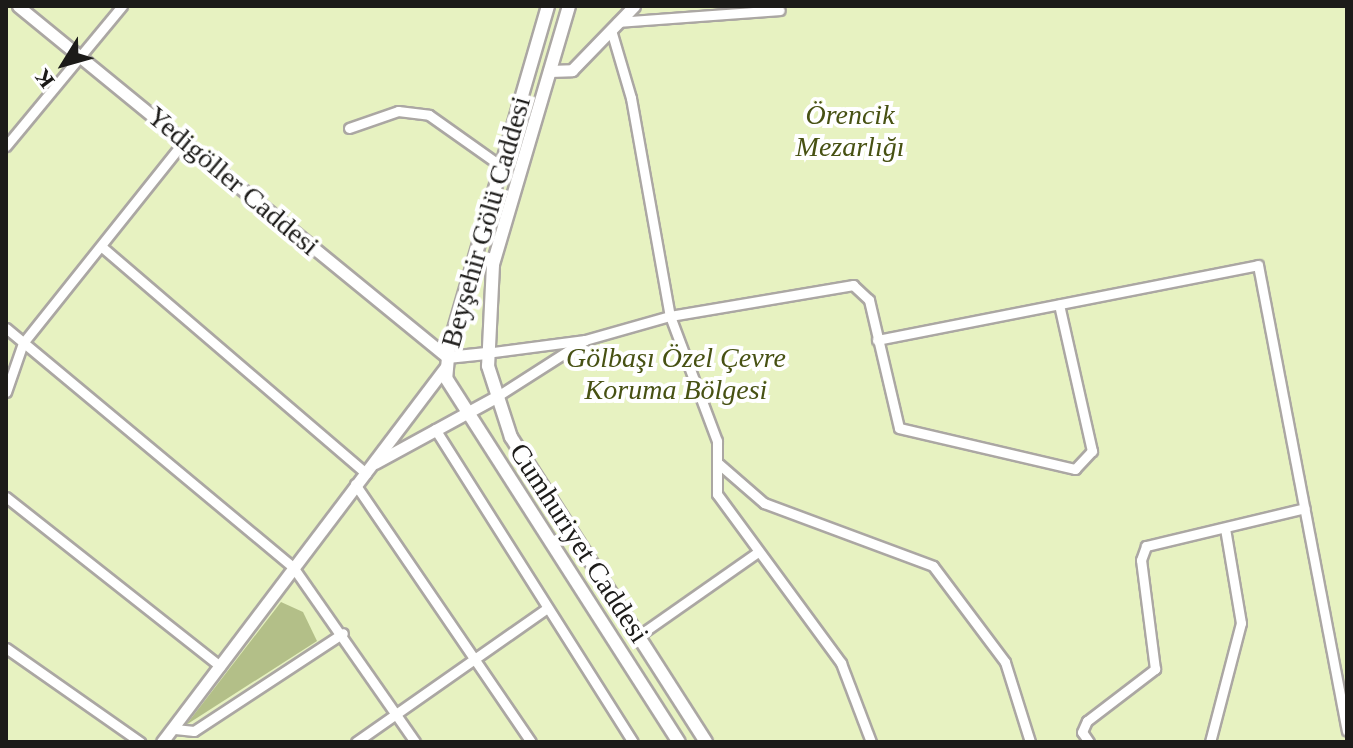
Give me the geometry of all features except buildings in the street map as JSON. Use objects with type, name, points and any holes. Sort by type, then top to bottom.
[{"type":"main road","name":"Beyşehir Gölü Caddesi","points":[[476,433],[463,414],[446,362],[548,6]]},
{"type":"main road","name":"Cumhuriyet Caddesi","points":[[569,6],[493,265],[485,332],[486,353],[496,397],[511,437],[706,742]]},
{"type":"main road","points":[[537,43],[556,48]]},
{"type":"main road","points":[[524,89],[543,94]]},
{"type":"main road","name":"Cumhuriyet Caddesi","points":[[476,433],[679,742]]},
{"type":"street","name":"Yedigöller Caddesi","points":[[18,6],[446,362]]},
{"type":"street","points":[[6,146],[122,6]]},
{"type":"street","points":[[549,71],[572,70],[634,6]]},
{"type":"street","points":[[614,26],[780,10]]},
{"type":"street","points":[[614,26],[631,98],[670,316],[719,464],[717,494],[841,663],[871,742]]},
{"type":"street","points":[[349,128],[398,111],[429,115],[501,166]]},
{"type":"street","points":[[6,392],[23,343],[184,141]]},
{"type":"street","points":[[102,247],[366,473]]},
{"type":"street","points":[[877,340],[1258,265],[1347,731]]},
{"type":"street","points":[[162,742],[175,729],[355,484],[375,463],[446,362],[486,353],[585,340],[670,316],[846,284],[869,300],[899,428],[1075,469],[1092,451],[1059,305]]},
{"type":"street","points":[[6,328],[293,567],[343,633],[415,742]]},
{"type":"street","points":[[375,463],[496,397],[585,340]]},
{"type":"street","points":[[435,429],[627,739]]},
{"type":"street","points":[[719,464],[764,503],[933,566],[1005,662],[1030,742]]},
{"type":"street","points":[[355,484],[531,742]]},
{"type":"street","points":[[6,497],[220,666]]},
{"type":"street","points":[[1089,742],[1082,732],[1087,721],[1155,669],[1146,546],[1305,508]]},
{"type":"street","points":[[1210,742],[1241,623],[1225,528]]},
{"type":"street","points":[[638,636],[758,552]]},
{"type":"street","points":[[356,742],[546,609]]},
{"type":"street","points":[[175,729],[194,731],[343,633]]},
{"type":"street","points":[[6,648],[140,742]]},
{"type":"green space","name":"Gölbaşı Özel Çevre Koruma Bölgesi","points":[[6,6],[1347,6],[1347,742],[6,742]]},
{"type":"green space","points":[[281,602],[303,612],[317,641],[186,725]]},
{"type":"park label","name":"Örencik Mezarlığı","points":[[850,131]]}]
